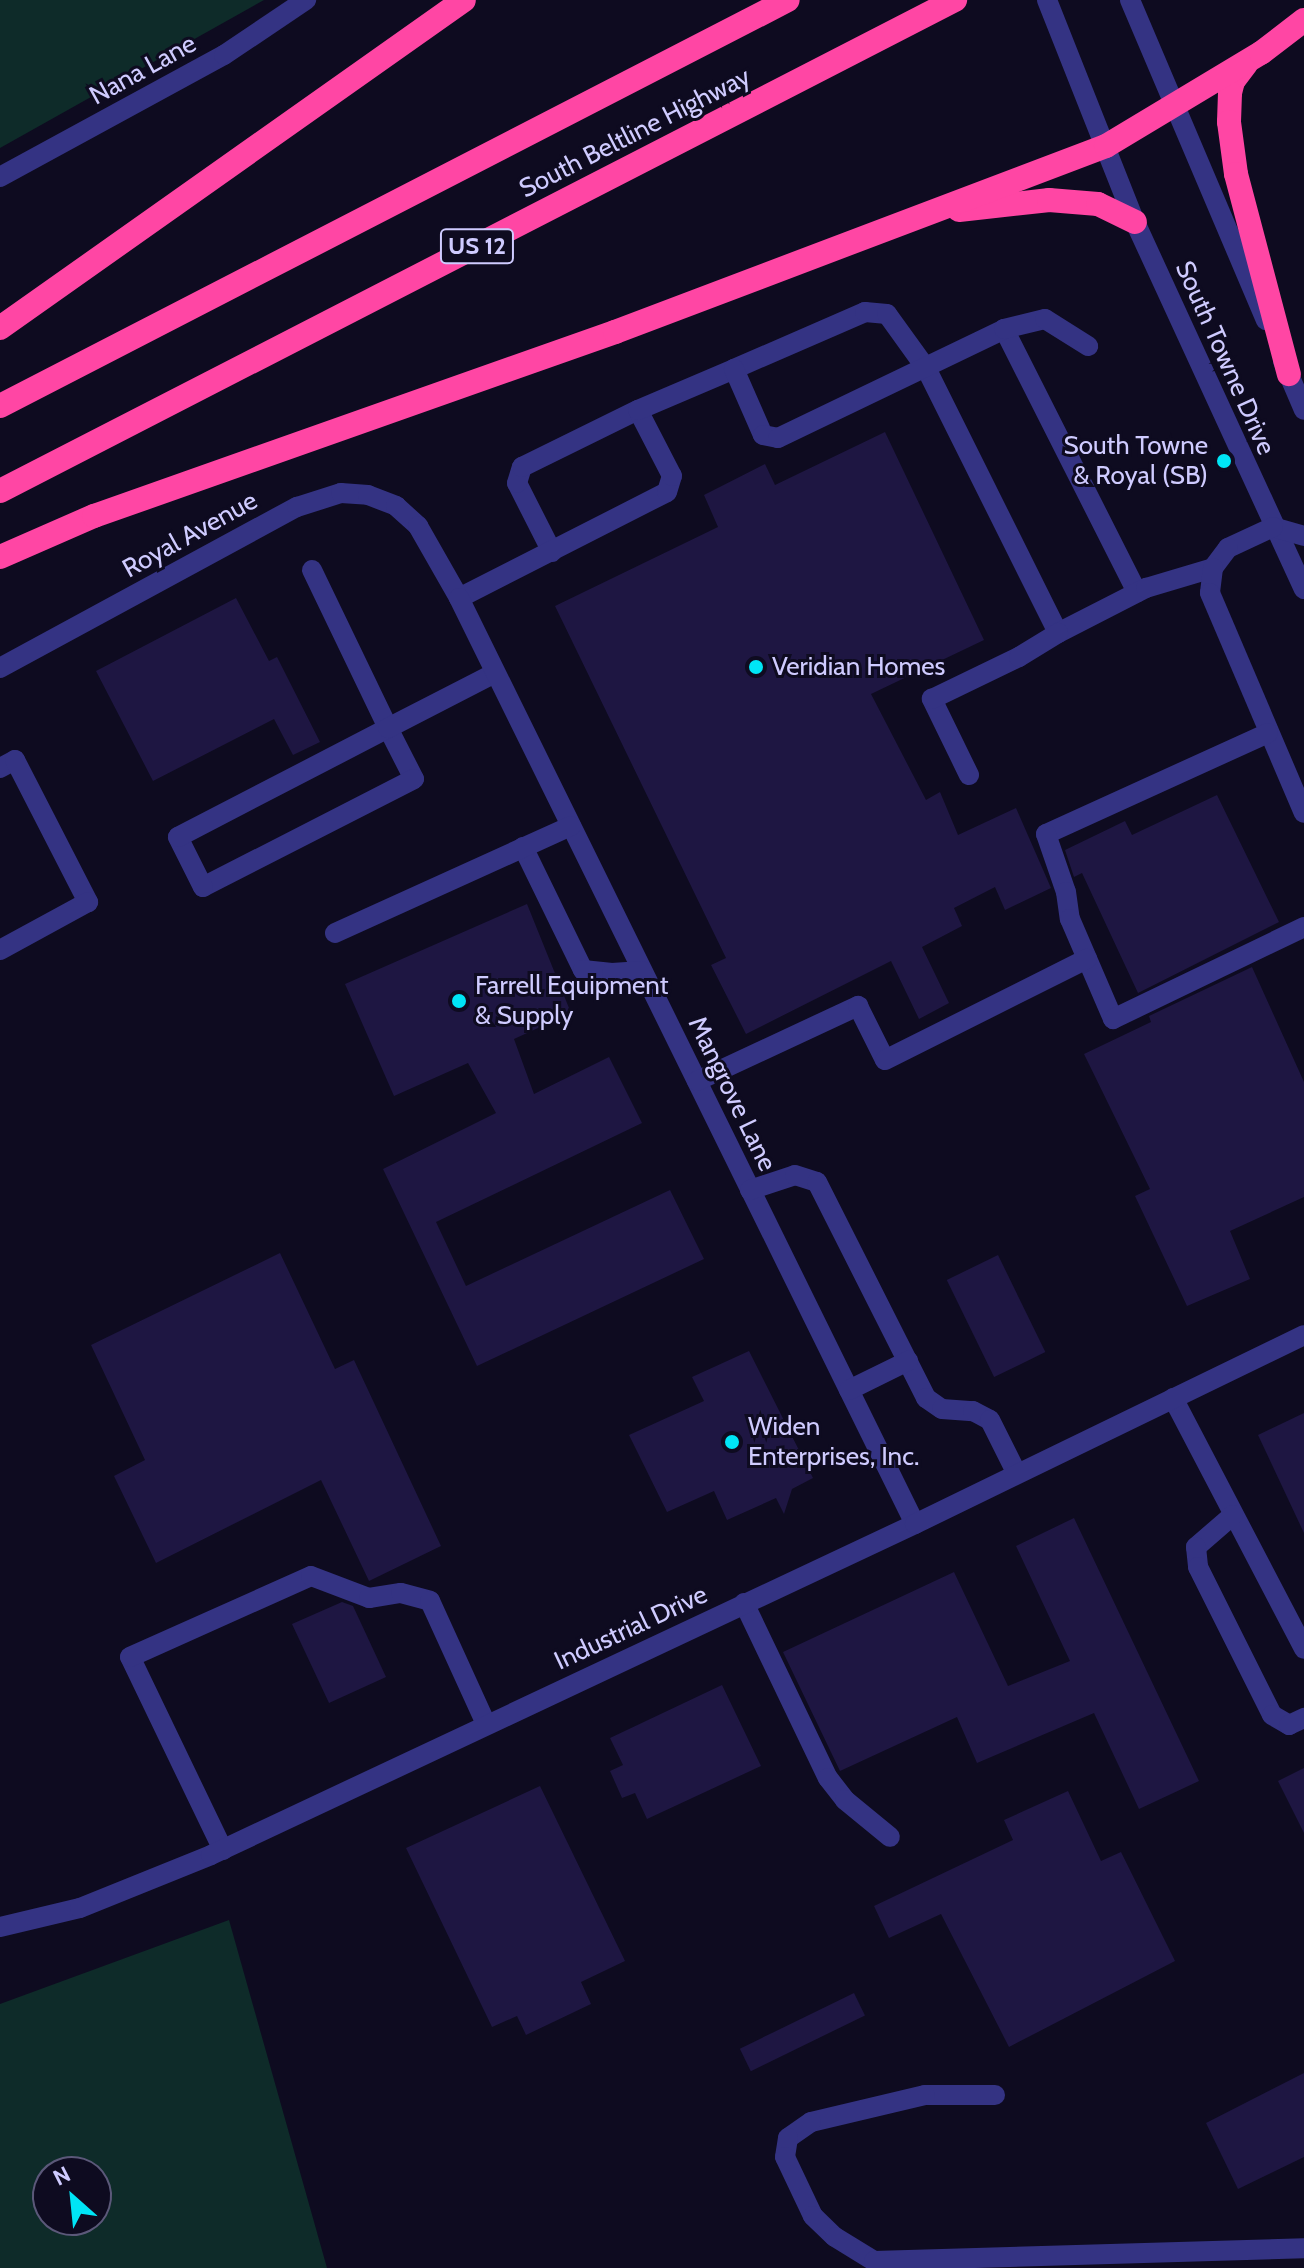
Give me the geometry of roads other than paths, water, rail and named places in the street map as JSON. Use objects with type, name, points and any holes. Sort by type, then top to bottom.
[{"type":"highway","points":[[0,328],[464,0]]},
{"type":"highway","name":"South Beltline Highway","points":[[0,406],[788,0]]},
{"type":"highway","name":"South Beltline Highway","points":[[0,491],[955,0]]},
{"type":"highway","points":[[0,557],[94,516],[615,332],[1106,146],[1249,61],[1304,20]]},
{"type":"highway","points":[[1249,61],[1233,81],[1229,122],[1245,212],[1289,374]]},
{"type":"highway","points":[[921,214],[1049,200],[1098,204],[1135,222]]},
{"type":"street","name":"Nana Lane","points":[[0,177],[224,55],[306,0]]},
{"type":"street","name":"South Towne Drive","points":[[1047,0],[1135,222],[1304,589]]},
{"type":"street","name":"South Towne Drive","points":[[1130,0],[1304,410]]},
{"type":"street","points":[[552,552],[517,483],[522,467],[638,410],[865,312],[887,314],[926,368],[1058,633]]},
{"type":"street","points":[[734,369],[763,435],[778,438],[1004,329],[1045,319],[1088,346]]},
{"type":"street","points":[[1004,329],[1137,592]]},
{"type":"street","points":[[459,598],[667,492],[672,476],[638,410]]},
{"type":"street","name":"Royal Avenue","points":[[0,668],[297,507],[341,493],[368,495],[396,506],[410,519]]},
{"type":"street","name":"Mangrove Lane","points":[[410,519],[434,551],[459,598],[915,1524]]},
{"type":"street","points":[[1304,536],[1273,527],[1228,548],[1213,568],[1210,593],[1304,813]]},
{"type":"street","points":[[969,775],[932,699],[1019,657],[1137,592],[1213,568]]},
{"type":"street","points":[[312,570],[388,728],[414,779],[203,887],[178,837],[388,728],[495,673]]},
{"type":"street","points":[[1268,733],[1046,834],[1066,892],[1070,919],[1113,1019],[1304,927]]},
{"type":"street","points":[[0,768],[15,760],[88,902],[0,950]]},
{"type":"street","points":[[335,933],[571,826]]},
{"type":"street","points":[[523,847],[583,970],[612,973],[642,971]]},
{"type":"street","points":[[697,1081],[858,1006],[885,1060],[1087,959]]},
{"type":"street","points":[[750,1190],[795,1175],[817,1182],[926,1398],[942,1409],[973,1411],[990,1420],[1017,1474]]},
{"type":"street","name":"Industrial Drive","points":[[0,1927],[80,1908],[223,1850],[915,1524],[1304,1335]]},
{"type":"street","name":"Industrial Drive","points":[[1273,1349],[1304,1347]]},
{"type":"street","points":[[849,1390],[908,1361]]},
{"type":"street","points":[[1173,1398],[1304,1649]]},
{"type":"street","points":[[1233,1515],[1196,1547],[1198,1567],[1272,1715],[1289,1725],[1304,1718]]},
{"type":"street","points":[[223,1850],[130,1657],[311,1576],[369,1598],[401,1593],[430,1601],[486,1724]]},
{"type":"street","points":[[744,1603],[828,1778],[845,1800],[890,1837]]},
{"type":"street","points":[[995,2095],[925,2095],[811,2122],[788,2138],[785,2157],[813,2216],[835,2237],[874,2261],[1304,2248]]},
{"type":"place","name":"South Towne & Royal (SB)","points":[[1224,461]]},
{"type":"place","name":"Veridian Homes","points":[[756,667]]},
{"type":"place","name":"Farrell Equipment & Supply","points":[[459,1001]]},
{"type":"place","name":"Widen Enterprises, Inc.","points":[[732,1442]]}]
